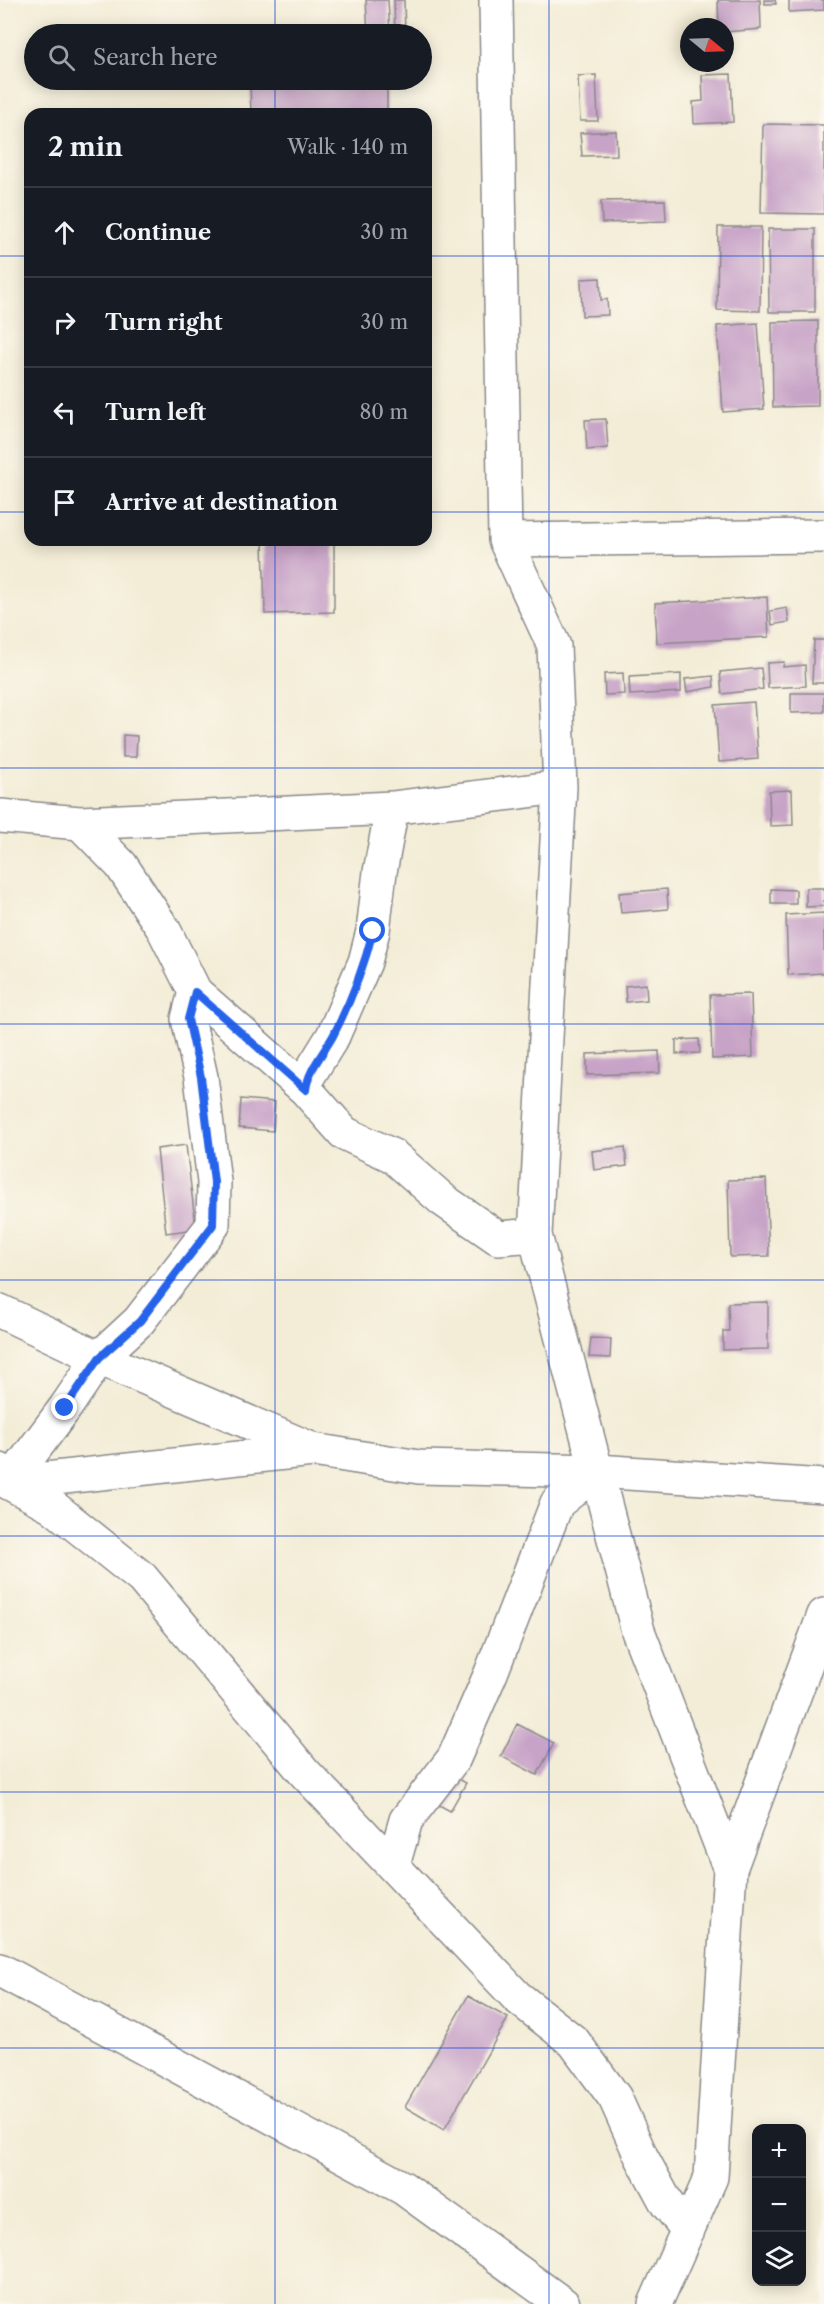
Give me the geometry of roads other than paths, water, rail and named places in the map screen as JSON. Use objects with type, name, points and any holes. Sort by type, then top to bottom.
[{"type":"street","points":[[496,0],[505,540],[554,646],[560,787],[535,1235],[638,1631],[730,1869]]},
{"type":"street","points":[[505,540],[824,536]]},
{"type":"street","points":[[0,816],[80,823],[392,808],[560,787]]},
{"type":"street","points":[[306,1090],[307,1078],[333,1036],[365,962],[373,931],[380,872],[392,808]]},
{"type":"street","points":[[80,823],[121,865],[164,930],[195,992],[306,1090],[344,1133],[393,1156],[443,1200],[498,1238],[535,1235]]},
{"type":"street","points":[[4,1476],[65,1408],[99,1358],[140,1321],[213,1225],[214,1182],[201,1077],[188,1019],[195,992]]},
{"type":"street","points":[[0,1311],[99,1358],[313,1450]]},
{"type":"street","points":[[4,1476],[313,1450],[419,1467],[597,1471],[824,1486]]},
{"type":"street","points":[[393,1865],[406,1820],[454,1758],[512,1622],[557,1503],[597,1471]]},
{"type":"street","points":[[4,1476],[52,1506],[142,1578],[290,1756],[517,1997],[574,2042],[615,2098],[641,2156],[667,2204],[688,2230]]},
{"type":"street","points":[[656,2304],[711,2177],[730,1869],[824,1615]]},
{"type":"street","points":[[0,1970],[403,2188],[562,2304]]}]
